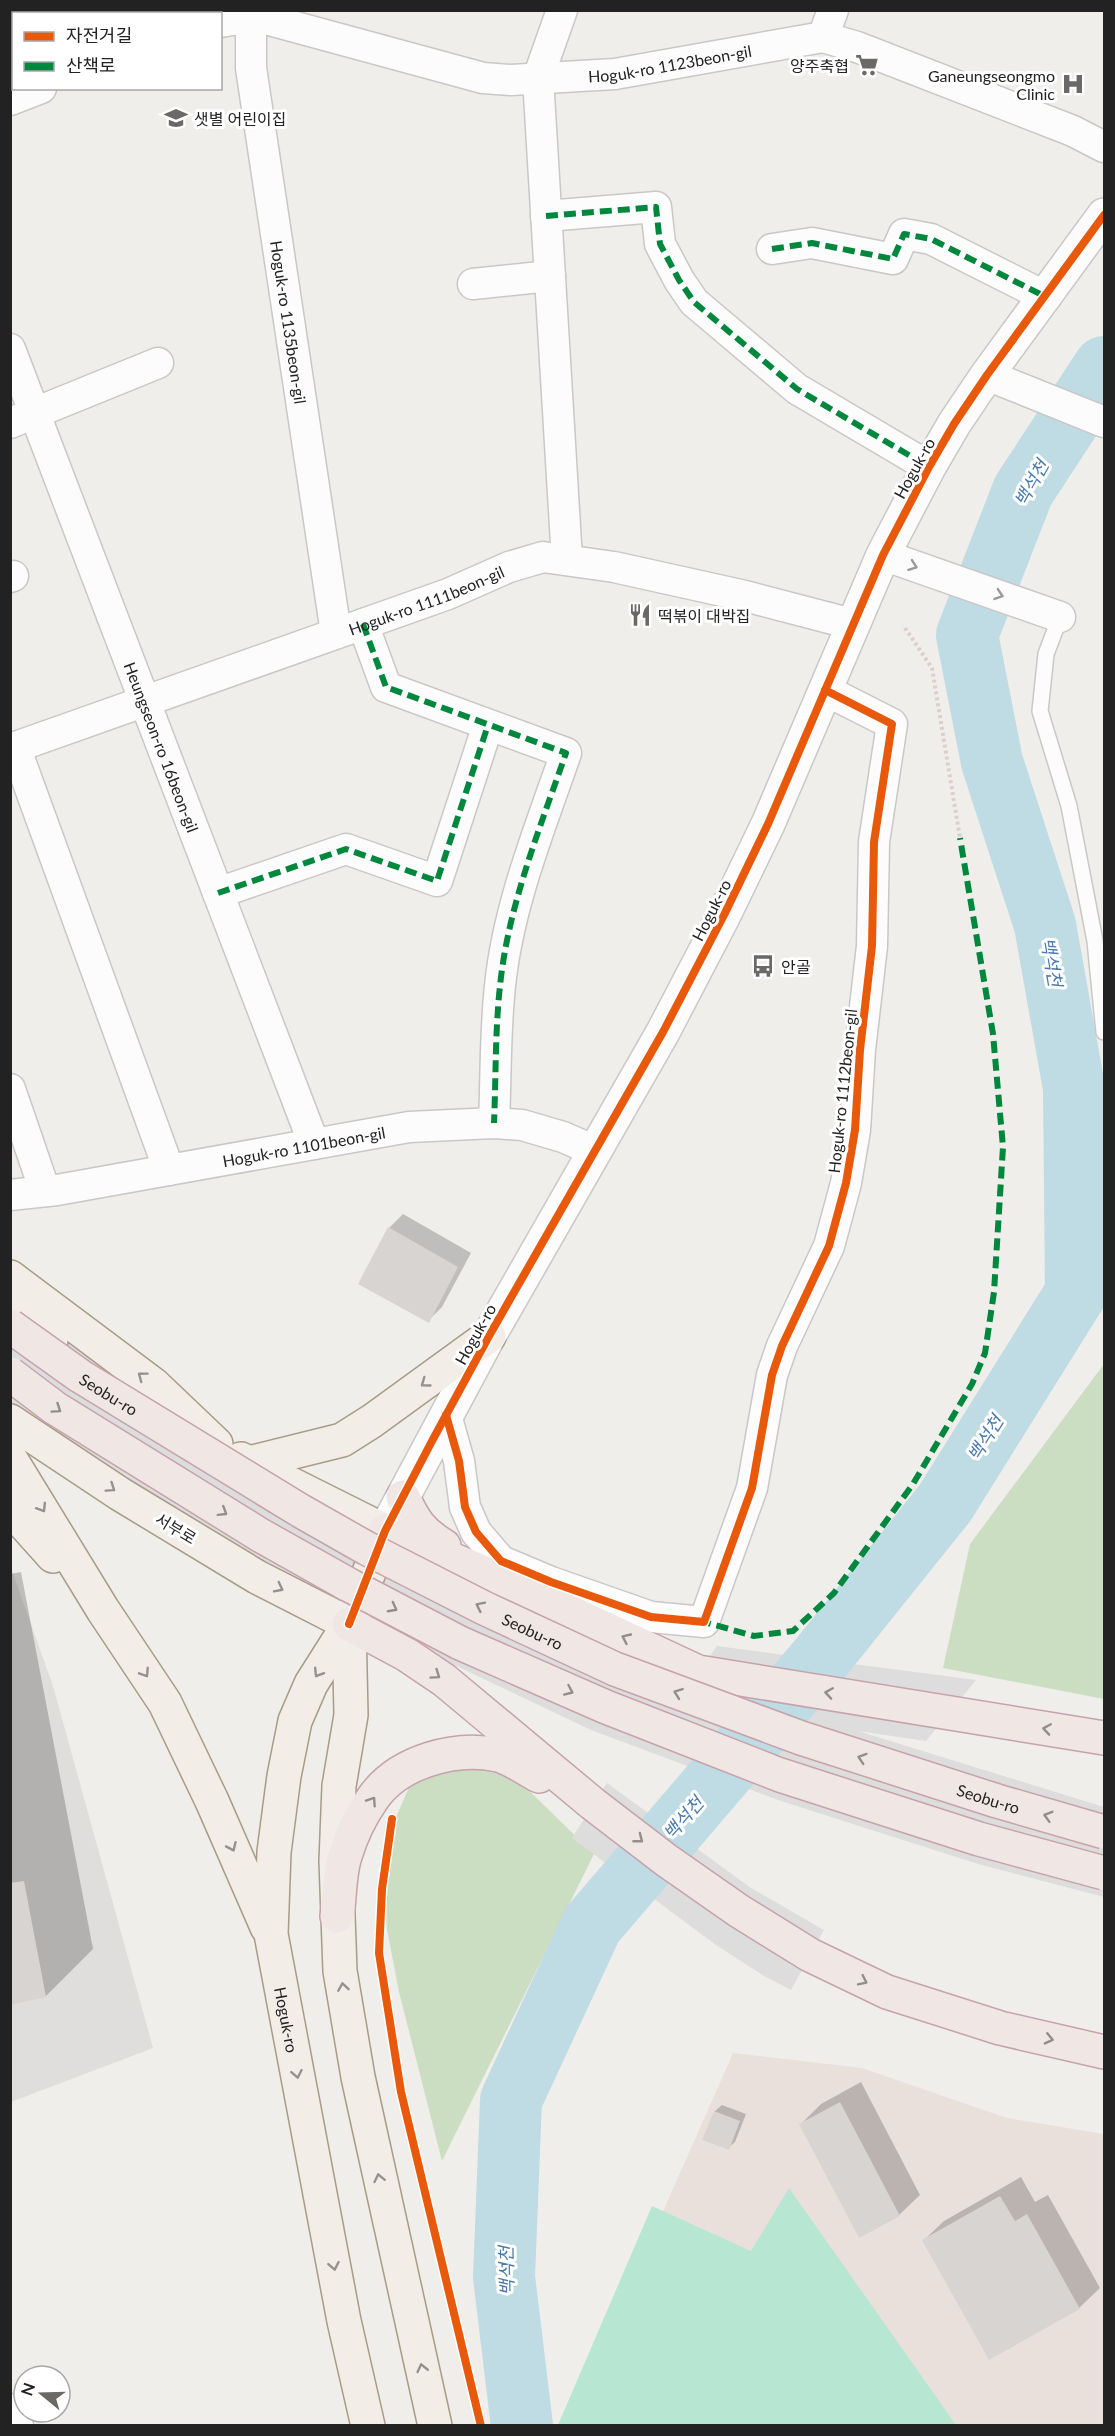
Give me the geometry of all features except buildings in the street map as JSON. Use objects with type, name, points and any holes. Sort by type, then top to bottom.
[{"type":"highway","name":"Seobu-ro","points":[[10,1326],[80,1376],[366,1548],[484,1608],[615,1669],[812,1742],[997,1801],[1104,1832]]},
{"type":"highway","points":[[10,1374],[56,1408],[260,1535],[460,1643],[606,1707],[780,1775],[979,1839],[1104,1873]]},
{"type":"highway","points":[[403,1497],[416,1524],[430,1537],[494,1577]]},
{"type":"highway","points":[[386,1531],[494,1577],[699,1672],[1104,1738]]},
{"type":"highway","points":[[349,1624],[407,1655],[444,1680],[593,1804],[666,1860],[730,1905],[810,1955],[887,1992],[1000,2028],[1104,2052]]},
{"type":"highway","points":[[338,1916],[344,1859],[357,1825],[374,1797],[392,1779],[412,1767],[457,1752],[501,1756],[593,1804]]},
{"type":"main road","points":[[10,1277],[154,1385],[205,1442]]},
{"type":"main road","points":[[10,1307],[84,1368],[205,1442],[386,1531]]},
{"type":"main road","points":[[249,1463],[342,1440],[372,1421],[489,1336]]},
{"type":"main road","name":"서부로","points":[[10,1421],[120,1494],[257,1576],[349,1624]]},
{"type":"main road","points":[[10,1458],[103,1610],[165,1703],[212,1801],[271,1934]]},
{"type":"main road","points":[[10,1508],[103,1610]]},
{"type":"main road","name":"Hoguk-ro","points":[[368,2426],[344,2321],[271,1934],[274,1852],[284,1776],[295,1721],[311,1684],[349,1624],[386,1531]]},
{"type":"main road","name":"Hoguk-ro","points":[[349,1624],[351,1715],[339,1786],[336,1861],[340,1971],[358,2077],[435,2426]]},
{"type":"street","points":[[562,10],[538,78],[567,560]]},
{"type":"street","name":"Hoguk-ro 1123beon-gil","points":[[222,22],[251,15],[483,78],[511,80],[615,74],[828,24],[857,47],[1074,131],[1104,147]]},
{"type":"street","name":"Hoguk-ro 1135beon-gil","points":[[251,15],[251,68],[349,629],[386,687],[567,753],[537,834],[508,942],[500,985],[494,1123]]},
{"type":"street","points":[[10,100],[36,90]]},
{"type":"street","points":[[546,216],[656,207],[660,244],[679,280],[694,302],[797,389],[929,467]]},
{"type":"street","name":"Hoguk-ro","points":[[386,1531],[489,1336],[663,1032],[724,915],[768,824],[883,555],[929,467],[987,375],[1104,215]]},
{"type":"street","points":[[772,249],[812,243],[893,259],[904,234],[931,239],[1046,297]]},
{"type":"street","points":[[473,284],[550,276]]},
{"type":"street","name":"Heungseon-ro 16beon-gil","points":[[10,349],[23,418],[145,702],[314,1144]]},
{"type":"street","points":[[23,418],[158,363]]},
{"type":"street","points":[[987,375],[1104,422]]},
{"type":"street","points":[[883,555],[1060,617]]},
{"type":"street","name":"Hoguk-ro 1111beon-gil","points":[[13,748],[448,594],[508,567],[543,557],[614,567],[745,596],[852,624]]},
{"type":"street","name":"Hoguk-ro 1112beon-gil","points":[[446,1415],[459,1461],[465,1507],[476,1532],[501,1561],[551,1582],[651,1617],[704,1622],[752,1488],[772,1375],[782,1346],[829,1246],[846,1183],[855,1130],[860,1050],[872,946],[874,842],[892,724],[825,690]]},
{"type":"street","points":[[218,893],[346,849],[437,881],[488,725]]},
{"type":"street","points":[[13,748],[168,1170]]},
{"type":"street","points":[[10,1089],[45,1191]]},
{"type":"street","name":"Hoguk-ro 1101beon-gil","points":[[10,1196],[409,1127],[494,1123],[522,1125],[563,1137],[595,1151]]},
{"type":"lane","points":[[1060,617],[1046,654],[1040,711],[1069,806],[1095,941],[1104,1032]]},
{"type":"path","points":[[905,628],[932,668],[960,838]]},
{"type":"shaded area","points":[[10,1565],[53,1686],[153,2048],[11,2102]]},
{"type":"shaded area","points":[[733,2053],[862,2068],[1007,2118],[1104,2134],[1104,2425],[568,2426]]},
{"type":"green space","points":[[1104,1364],[1104,1699],[943,1668],[970,1544]]},
{"type":"green space","points":[[461,1753],[508,1770],[594,1854],[442,2161],[399,1992],[387,1929],[382,1850],[410,1785]]},
{"type":"green space","points":[[789,2188],[956,2425],[558,2425],[652,2206],[751,2251]]},
{"type":"pier","points":[[11,1288],[203,1427],[375,1526],[697,1674],[717,1646],[976,1680],[926,1741],[858,1731],[1104,1807],[1104,1897],[978,1864],[781,1801],[591,1730],[406,1642],[226,1545],[59,1437],[11,1402]]},
{"type":"pier","points":[[607,1783],[751,1888],[824,1930],[791,1990],[764,1976],[716,1945],[572,1838]]},
{"type":"waterway","name":"백석천","points":[[522,2426],[504,2277],[511,2100],[592,1925],[819,1660],[945,1503],[1076,1293],[1074,1088],[1045,925],[992,762],[967,635],[1023,491],[1104,367]]},
{"type":"marked path","points":[[546,216],[656,207],[660,244],[679,280],[694,302],[797,389],[929,467]]},
{"type":"marked path","points":[[772,249],[812,243],[893,259],[904,234],[931,239],[1046,297]]},
{"type":"marked path","points":[[363,624],[386,687],[566,753],[526,868],[504,956],[497,1020],[494,1123]]},
{"type":"marked path","points":[[218,893],[346,849],[437,881],[488,725]]},
{"type":"marked path","points":[[705,1617],[704,1622],[754,1636],[793,1631],[834,1593],[913,1484],[972,1384],[985,1353],[994,1292],[1003,1147],[993,1034],[960,838]]},
{"type":"cycle path","points":[[349,1624],[385,1531],[432,1441],[489,1336],[663,1032],[724,915],[768,824],[883,555],[929,467],[987,375],[1104,215]]},
{"type":"cycle path","points":[[446,1415],[459,1461],[465,1507],[476,1532],[501,1561],[551,1582],[651,1617],[704,1622],[752,1488],[772,1375],[782,1346],[829,1246],[846,1183],[855,1130],[860,1050],[872,946],[874,842],[892,724],[825,690]]},
{"type":"cycle path","points":[[392,1819],[382,1889],[379,1953],[401,2092],[481,2426]]},
{"type":"place","name":"양주축협","points":[[867,65]]},
{"type":"place","name":"Ganeungseongmo Clinic","points":[[1073,84]]},
{"type":"place","name":"샛별 어린이집","points":[[176,118]]},
{"type":"place","name":"떡볶이 대박집","points":[[640,615]]},
{"type":"place","name":"안골","points":[[763,966]]}]
